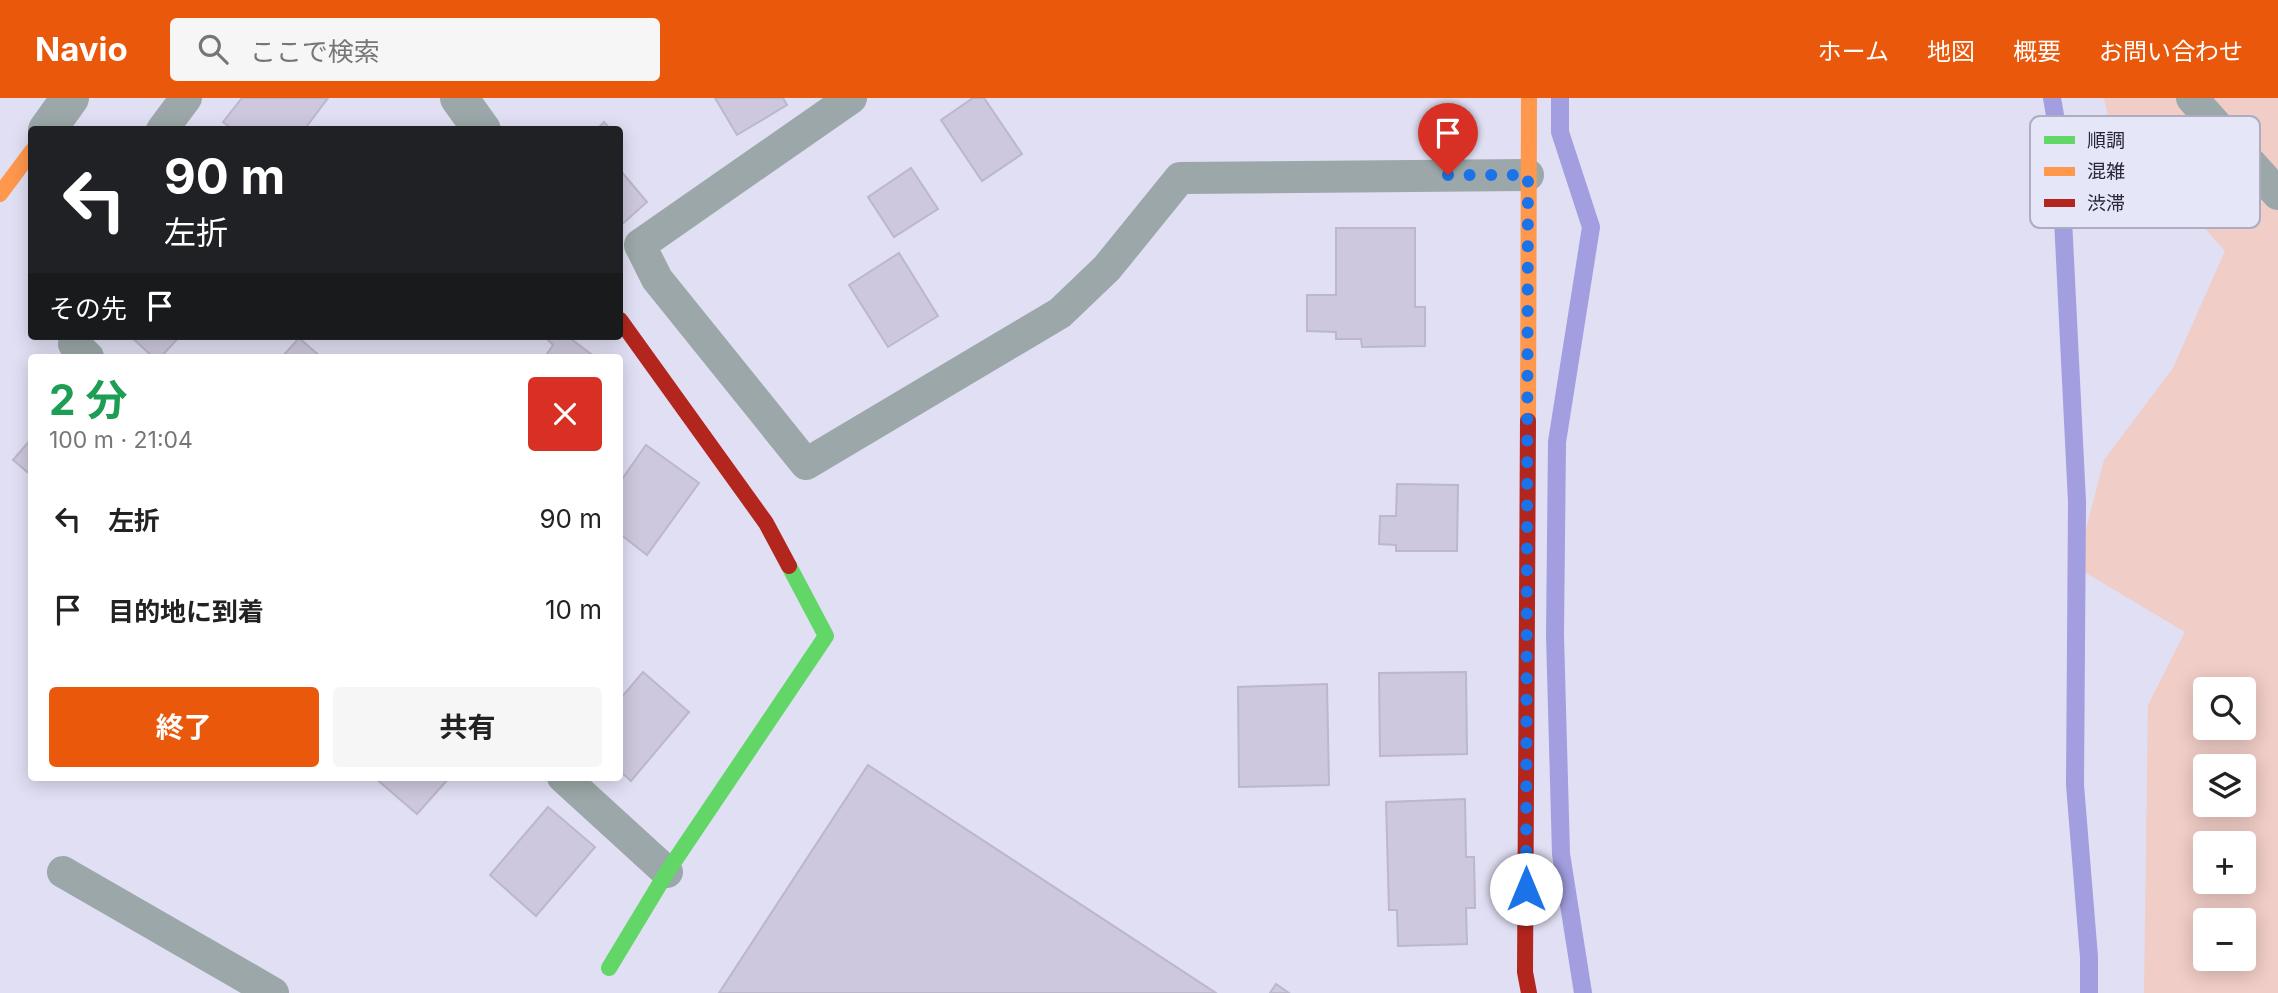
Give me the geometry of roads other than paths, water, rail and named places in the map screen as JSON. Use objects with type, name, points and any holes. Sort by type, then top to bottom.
[{"type":"street","points":[[50,126],[70,98]]},
{"type":"street","points":[[459,98],[479,126]]},
{"type":"street","points":[[1528,993],[1525,972],[1529,98]]},
{"type":"street","points":[[0,194],[28,156]]},
{"type":"street","points":[[609,968],[667,872],[826,636],[766,523],[623,324]]},
{"type":"lane","points":[[165,126],[186,98]]},
{"type":"lane","points":[[851,98],[640,245],[657,279],[806,464],[1060,313],[1107,268],[1180,178],[1528,175]]},
{"type":"lane","points":[[2192,98],[2208,116]]},
{"type":"lane","points":[[2260,174],[2278,194]]},
{"type":"lane","points":[[74,340],[74,344],[85,354]]},
{"type":"lane","points":[[567,781],[667,872]]},
{"type":"lane","points":[[63,872],[273,993]]},
{"type":"waterway","points":[[1560,98],[1560,132],[1591,227],[1557,442],[1555,635],[1561,854],[1583,993]]},
{"type":"waterway","points":[[2052,98],[2055,116]]},
{"type":"waterway","points":[[2063,228],[2077,502],[2075,785],[2089,957],[2089,993]]}]
